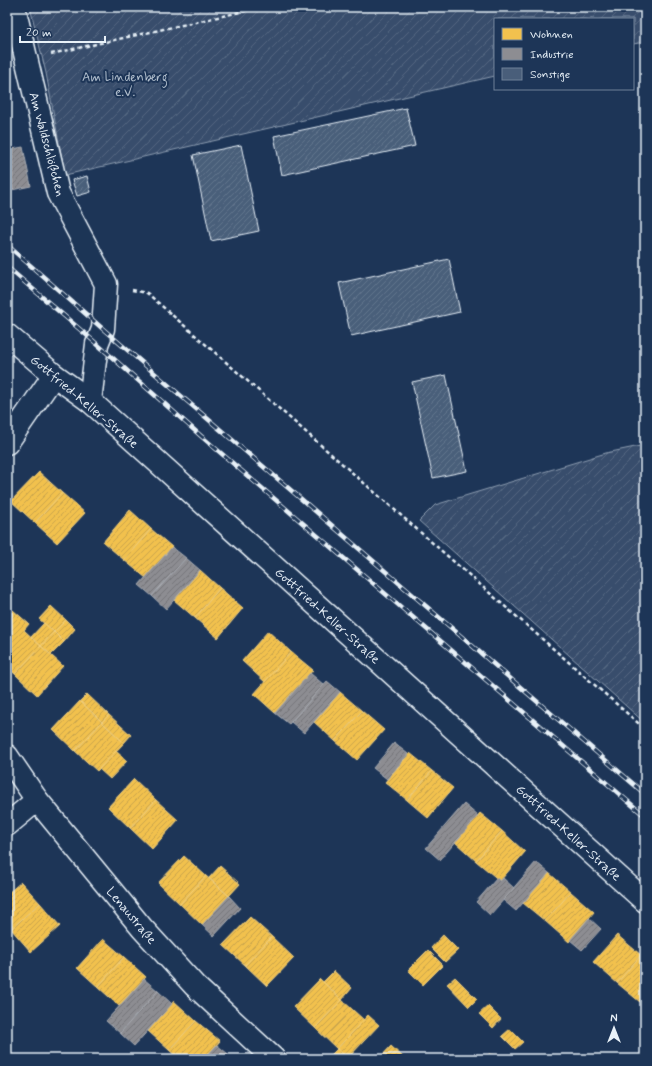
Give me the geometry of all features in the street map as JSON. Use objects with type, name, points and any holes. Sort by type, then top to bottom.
[{"type":"street","name":"Am Waldschlößchen","points":[[14,7],[58,193],[106,284]]},
{"type":"street","points":[[90,401],[97,344],[102,329],[106,284]]},
{"type":"street","name":"Gottfried-Keller-Straße","points":[[7,334],[54,375],[90,401],[645,901]]},
{"type":"street","points":[[7,444],[54,375]]},
{"type":"street","name":"Lenaustraße","points":[[7,756],[37,800],[153,940],[195,986],[274,1059]]},
{"type":"street","points":[[7,825],[37,800]]},
{"type":"path","points":[[26,59],[263,7]]},
{"type":"path","points":[[106,284],[147,293],[645,729]]},
{"type":"green space","name":"Am Lindenberg e.V.","points":[[30,7],[645,7],[645,42],[634,44],[634,18],[494,18],[494,76],[65,175],[46,73]]},
{"type":"green space","points":[[645,445],[645,723],[419,521],[435,505],[606,453]]},
{"type":"building: Wohnen","points":[[39,472],[62,493],[35,523],[11,501]]},
{"type":"building: Wohnen","points":[[62,493],[85,513],[57,543],[35,523]]},
{"type":"building: Wohnen","points":[[130,510],[151,529],[124,560],[103,542]]},
{"type":"building: Wohnen","points":[[151,529],[172,547],[146,578],[124,560]]},
{"type":"building: Wohnen","points":[[200,570],[220,588],[195,618],[174,600]]},
{"type":"building: Wohnen","points":[[220,588],[243,608],[218,638],[195,618]]},
{"type":"building: Wohnen","points":[[51,606],[66,620],[54,632],[39,619]]},
{"type":"building: Wohnen","points":[[13,610],[29,624],[24,630],[41,646],[15,674],[7,667],[7,617]]},
{"type":"building: Wohnen","points":[[66,620],[75,629],[64,642],[54,632]]},
{"type":"building: Wohnen","points":[[44,623],[54,632],[41,646],[31,637]]},
{"type":"building: Wohnen","points":[[268,631],[291,652],[265,682],[242,661]]},
{"type":"building: Wohnen","points":[[54,632],[64,642],[51,655],[41,646]]},
{"type":"building: Wohnen","points":[[41,646],[63,666],[37,695],[15,674]]},
{"type":"building: Wohnen","points":[[291,652],[313,670],[275,713],[254,694]]},
{"type":"building: Wohnen","points":[[340,692],[362,711],[335,741],[314,722]]},
{"type":"building: Wohnen","points":[[87,694],[109,715],[102,722],[80,701]]},
{"type":"building: Wohnen","points":[[80,701],[102,722],[75,751],[53,730]]},
{"type":"building: Wohnen","points":[[362,711],[384,730],[357,760],[335,741]]},
{"type":"building: Wohnen","points":[[109,715],[131,735],[124,743],[102,722]]},
{"type":"building: Wohnen","points":[[102,722],[124,743],[97,771],[75,751]]},
{"type":"building: Wohnen","points":[[116,751],[127,761],[110,779],[99,769]]},
{"type":"building: Wohnen","points":[[410,753],[432,771],[407,800],[385,782]]},
{"type":"building: Wohnen","points":[[432,771],[453,788],[428,818],[407,800]]},
{"type":"building: Wohnen","points":[[134,779],[156,800],[130,828],[108,807]]},
{"type":"building: Wohnen","points":[[156,800],[178,820],[152,849],[130,828]]},
{"type":"building: Wohnen","points":[[480,813],[502,831],[476,861],[455,842]]},
{"type":"building: Wohnen","points":[[502,831],[525,852],[500,881],[476,861]]},
{"type":"building: Wohnen","points":[[184,856],[206,876],[180,904],[158,883]]},
{"type":"building: Wohnen","points":[[220,866],[240,884],[229,896],[209,878]]},
{"type":"building: Wohnen","points":[[549,873],[571,892],[545,921],[523,903]]},
{"type":"building: Wohnen","points":[[206,876],[229,896],[202,925],[180,904]]},
{"type":"building: Wohnen","points":[[21,882],[40,903],[11,929],[7,924],[7,894]]},
{"type":"building: Wohnen","points":[[571,892],[594,912],[569,942],[545,921]]},
{"type":"building: Wohnen","points":[[40,903],[60,926],[31,952],[11,929]]},
{"type":"building: Wohnen","points":[[250,917],[272,937],[245,965],[223,945]]},
{"type":"building: Wohnen","points":[[443,935],[458,950],[445,962],[431,948]]},
{"type":"building: Wohnen","points":[[617,935],[641,955],[617,983],[593,962]]},
{"type":"building: Wohnen","points":[[272,937],[294,958],[267,986],[245,965]]},
{"type":"building: Wohnen","points":[[103,939],[124,957],[98,987],[77,968]]},
{"type":"building: Wohnen","points":[[428,950],[443,965],[423,985],[408,970]]},
{"type":"building: Wohnen","points":[[641,955],[645,959],[645,996],[640,1002],[617,983]]},
{"type":"building: Wohnen","points":[[124,957],[146,977],[119,1006],[98,987]]},
{"type":"building: Wohnen","points":[[334,971],[352,988],[342,1000],[323,982]]},
{"type":"building: Wohnen","points":[[455,977],[477,999],[469,1007],[447,984]]},
{"type":"building: Wohnen","points":[[320,979],[342,1000],[315,1028],[293,1007]]},
{"type":"building: Wohnen","points":[[342,1000],[364,1020],[337,1049],[315,1028]]},
{"type":"building: Wohnen","points":[[174,1001],[196,1021],[169,1050],[148,1031]]},
{"type":"building: Wohnen","points":[[488,1006],[501,1019],[493,1028],[479,1014]]},
{"type":"building: Wohnen","points":[[368,1015],[379,1025],[348,1058],[337,1049]]},
{"type":"building: Wohnen","points":[[196,1021],[220,1041],[204,1059],[179,1059],[169,1050]]},
{"type":"building: Wohnen","points":[[510,1029],[523,1042],[515,1049],[502,1036]]},
{"type":"building: Wohnen","points":[[391,1046],[405,1059],[379,1059]]},
{"type":"building: Wohnen","points":[[337,1049],[348,1058],[348,1059],[327,1059]]},
{"type":"building: Wohnen","points":[[489,1054],[508,1058],[487,1059]]},
{"type":"building: Industrie","points":[[23,147],[31,186],[7,191],[7,150]]},
{"type":"building: Industrie","points":[[172,547],[186,558],[152,596],[139,585]]},
{"type":"building: Industrie","points":[[186,558],[200,570],[166,609],[152,596]]},
{"type":"building: Industrie","points":[[310,673],[324,685],[289,724],[275,713]]},
{"type":"building: Industrie","points":[[327,681],[340,692],[304,733],[291,722]]},
{"type":"building: Industrie","points":[[394,743],[408,754],[387,779],[373,768]]},
{"type":"building: Industrie","points":[[464,804],[478,816],[440,860],[426,848]]},
{"type":"building: Industrie","points":[[536,862],[549,873],[516,911],[503,900]]},
{"type":"building: Industrie","points":[[497,878],[500,881],[503,878],[514,888],[490,915],[476,902]]},
{"type":"building: Industrie","points":[[229,896],[240,908],[214,936],[202,925]]},
{"type":"building: Industrie","points":[[589,918],[601,929],[582,950],[570,940]]},
{"type":"building: Industrie","points":[[144,979],[158,991],[120,1033],[106,1021]]},
{"type":"building: Industrie","points":[[158,991],[172,1004],[134,1046],[120,1033]]},
{"type":"building: Industrie","points":[[217,1045],[228,1054],[223,1059],[204,1059]]},
{"type":"building: Sonstige","points":[[406,108],[415,146],[282,175],[274,136]]},
{"type":"building: Sonstige","points":[[241,145],[259,231],[211,241],[193,155]]},
{"type":"building: Sonstige","points":[[87,176],[91,192],[77,196],[72,180]]},
{"type":"building: Sonstige","points":[[449,259],[460,312],[351,336],[339,283]]},
{"type":"building: Sonstige","points":[[446,375],[467,471],[433,478],[412,382]]},
{"type":"railway","points":[[7,245],[645,794]]},
{"type":"railway","points":[[7,267],[201,436],[645,816]]}]
